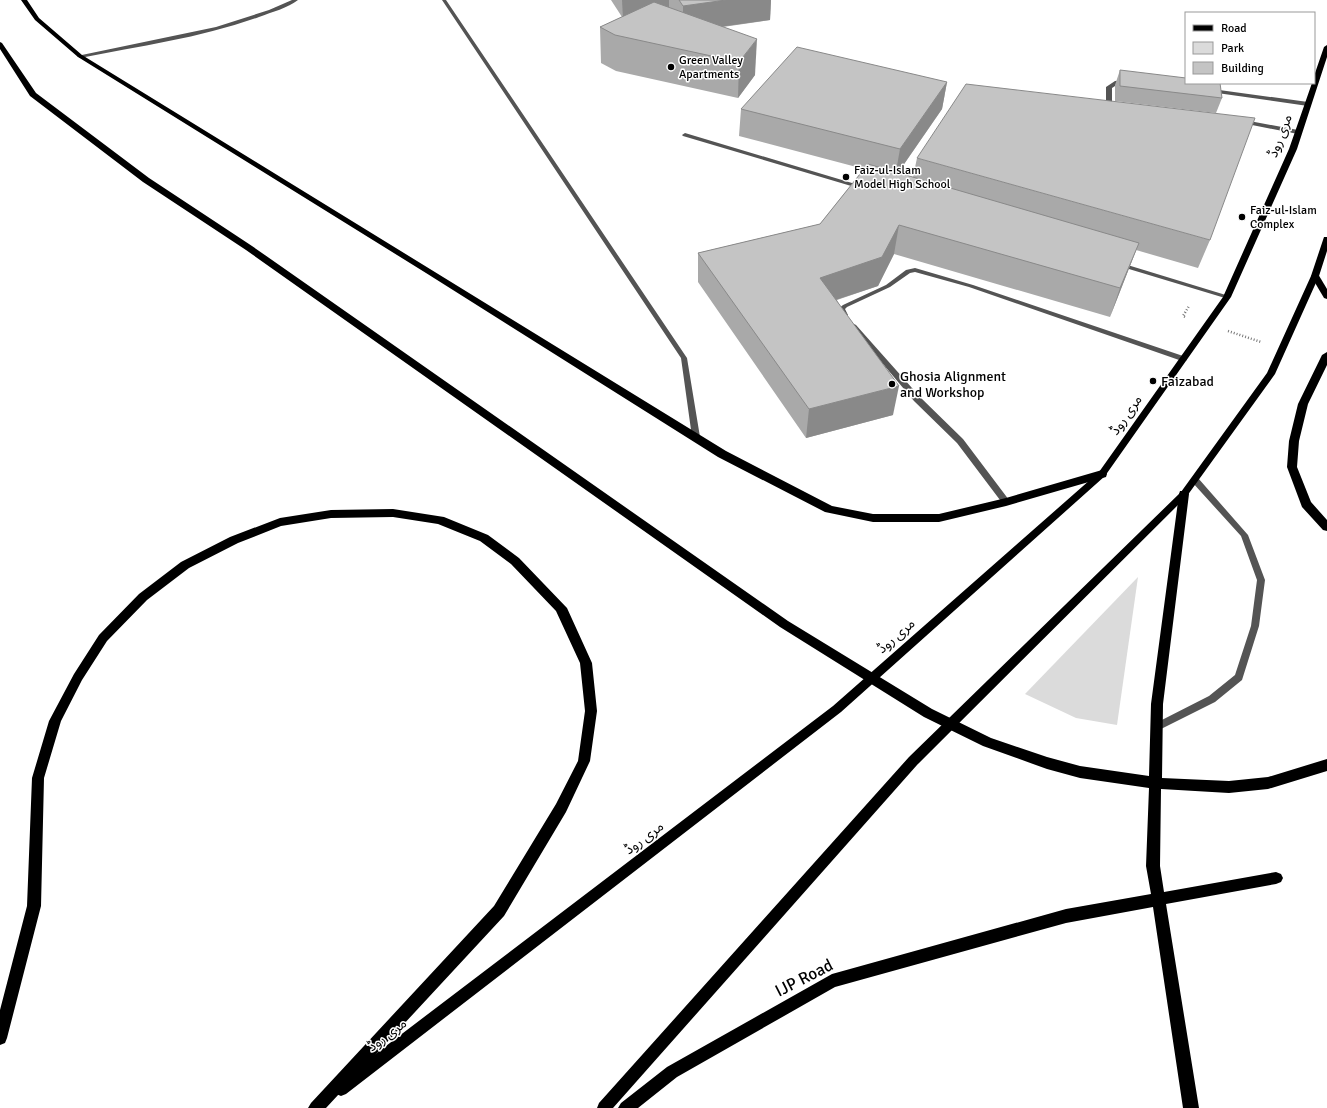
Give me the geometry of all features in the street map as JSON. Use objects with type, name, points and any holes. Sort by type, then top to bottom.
[{"type":"highway","points":[[24,0],[37,19],[80,56],[722,454],[829,509],[873,518],[939,518],[1006,502],[1102,474]]},
{"type":"highway","points":[[0,44],[34,94],[146,180],[249,248],[784,624],[928,713],[987,742],[1047,763],[1080,772],[1140,781],[1189,786],[1229,787],[1268,783],[1327,764]]},
{"type":"highway","points":[[1315,276],[1327,296]]},
{"type":"highway","points":[[1327,356],[1303,404],[1294,441],[1292,467],[1306,504],[1327,527]]},
{"type":"highway","points":[[1184,494],[1157,704],[1153,866],[1191,1108]]},
{"type":"highway","points":[[0,1038],[34,906],[38,778],[55,721],[78,676],[103,638],[143,597],[185,565],[234,540],[280,522],[331,514],[393,514],[440,520],[484,538],[515,560],[561,608],[586,663],[591,711],[584,761],[561,808],[499,911],[316,1108]]},
{"type":"highway","name":"IJP Road","points":[[626,1108],[672,1072],[832,981],[1066,916],[1276,878]]},
{"type":"main road","name":"مری روڈ","points":[[1315,83],[1327,47]]},
{"type":"main road","name":"مری روڈ","points":[[316,1108],[837,709],[1102,474],[1227,297],[1293,149],[1315,84]]},
{"type":"main road","points":[[604,1108],[913,761],[1184,494],[1271,374],[1315,276],[1327,239]]},
{"type":"street","points":[[80,56],[206,31],[274,11],[296,0]]},
{"type":"street","points":[[444,0],[684,358],[696,437]]},
{"type":"street","points":[[1124,107],[1109,105],[1109,87],[1117,82],[1132,81]]},
{"type":"street","points":[[1209,91],[1308,104]]},
{"type":"street","points":[[1236,121],[1298,132]]},
{"type":"street","points":[[685,135],[868,190]]},
{"type":"street","points":[[1113,262],[1227,297]]},
{"type":"street","points":[[1006,502],[960,441],[917,400],[841,312],[841,309],[888,286],[908,271],[915,270],[971,286],[1184,359]]},
{"type":"street","points":[[1157,727],[1212,699],[1239,677],[1256,626],[1262,580],[1244,535],[1195,480]]},
{"type":"path","points":[[1183,316],[1190,319]]},
{"type":"path","points":[[1226,331],[1262,343]]},
{"type":"green space","points":[[1138,577],[1117,725],[1076,718],[1025,694]]},
{"type":"building","points":[[679,0],[726,0],[683,6]]},
{"type":"building","points":[[654,2],[757,39],[739,62],[615,35],[600,27]]},
{"type":"building","points":[[797,47],[947,82],[900,149],[741,109]]},
{"type":"building","points":[[1120,70],[1185,78],[1185,84],[1220,84],[1222,98],[1120,86]]},
{"type":"building","points":[[966,84],[1255,118],[1210,240],[917,158]]},
{"type":"building","points":[[868,164],[1139,243],[1120,288],[899,225],[882,257],[820,278],[899,386],[809,409],[698,253],[820,224]]},
{"type":"place","name":"Green Valley Apartments","points":[[671,67]]},
{"type":"place","name":"Faiz-ul-Islam Model High School","points":[[846,177]]},
{"type":"place","name":"Faiz-ul-Islam Complex","points":[[1242,217]]},
{"type":"place","name":"Faizabad","points":[[1153,381]]},
{"type":"place","name":"Ghosia Alignment and Workshop","points":[[892,384]]}]
